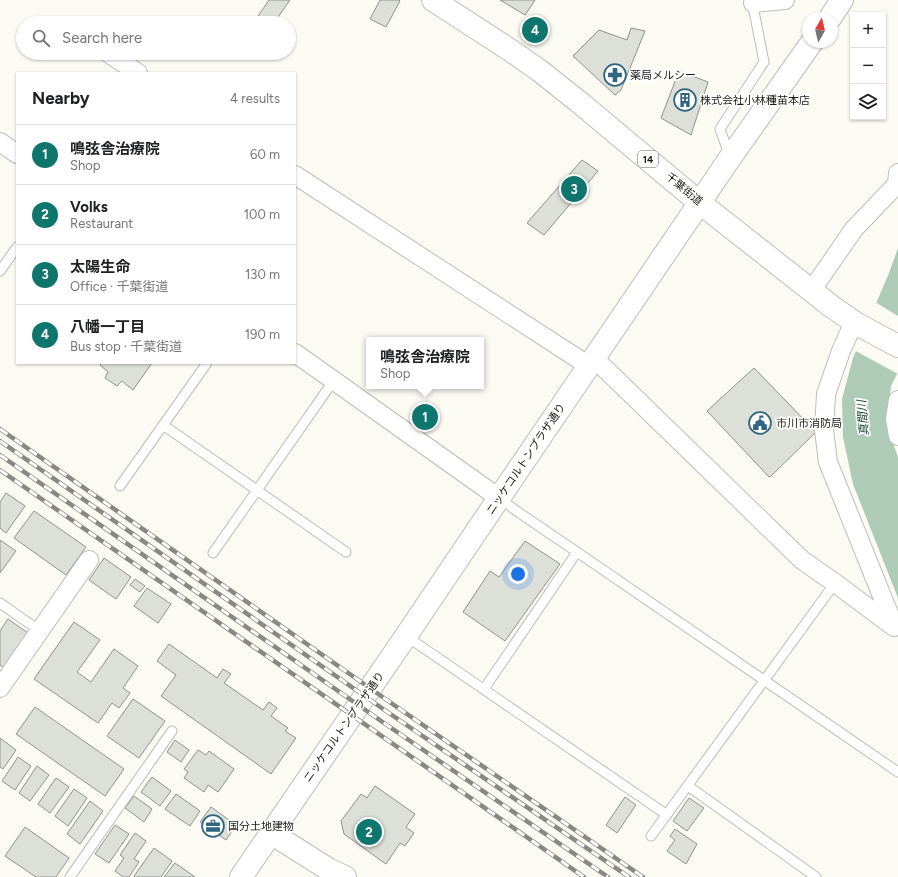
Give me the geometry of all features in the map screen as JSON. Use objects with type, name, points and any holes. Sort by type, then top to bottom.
[{"type":"main road","points":[[834,12],[842,0]]},
{"type":"main road","name":"千葉街道","points":[[441,2],[540,71],[700,203],[812,291],[856,323],[898,346]]},
{"type":"main road","name":"ニッケコルトンプラザ通り","points":[[241,877],[730,158],[808,48]]},
{"type":"main road","points":[[271,833],[328,869],[344,877]]},
{"type":"street","points":[[752,1],[785,0]]},
{"type":"street","points":[[118,60],[136,72]]},
{"type":"street","points":[[0,142],[16,153]]},
{"type":"street","points":[[812,291],[854,229],[897,184],[898,173]]},
{"type":"street","points":[[296,176],[592,362],[802,560],[836,583],[896,632]]},
{"type":"street","points":[[856,323],[841,351],[826,394],[824,430],[828,462],[896,632]]},
{"type":"street","points":[[296,354],[499,498]]},
{"type":"street","points":[[898,400],[895,419],[898,436]]},
{"type":"street","points":[[0,688],[89,560]]},
{"type":"lane","points":[[730,158],[720,129],[764,62],[752,1]]},
{"type":"lane","points":[[0,271],[16,248]]},
{"type":"lane","points":[[120,486],[206,364]]},
{"type":"lane","points":[[213,553],[334,380]]},
{"type":"lane","points":[[163,425],[346,552]]},
{"type":"lane","points":[[499,498],[898,772]]},
{"type":"lane","points":[[484,689],[577,552]]},
{"type":"lane","points":[[651,836],[836,583]]},
{"type":"lane","points":[[0,603],[40,631]]},
{"type":"lane","points":[[406,636],[667,815]]},
{"type":"lane","points":[[70,877],[172,731]]},
{"type":"lane","points":[[688,786],[816,877]]},
{"type":"water","name":"真間川","points":[[898,248],[898,372],[891,386],[887,427],[898,457],[898,598],[853,484],[843,437],[842,399],[853,358]]},
{"type":"pier","points":[[875,302],[898,316],[898,374],[854,350]]},
{"type":"building","points":[[269,0],[290,0],[279,16],[258,16]]},
{"type":"building","points":[[380,0],[400,1],[386,27],[370,19]]},
{"type":"building","points":[[500,0],[535,0],[525,15]]},
{"type":"building","points":[[631,28],[645,31],[621,90],[615,95],[573,56],[599,30],[627,40]]},
{"type":"building","name":"株式会社小林種苗本店","points":[[679,71],[708,82],[691,135],[661,118]]},
{"type":"building","points":[[582,160],[598,171],[544,235],[527,223]]},
{"type":"building","points":[[151,364],[133,390],[122,381],[117,386],[105,378],[108,372],[100,365]]},
{"type":"building","points":[[754,368],[816,432],[770,477],[707,411]]},
{"type":"building","points":[[6,493],[25,506],[6,533],[0,528],[0,502]]},
{"type":"building","points":[[34,511],[86,547],[66,575],[14,538]]},
{"type":"building","points":[[0,540],[16,551],[0,573]]},
{"type":"building","points":[[525,541],[560,564],[505,641],[463,612],[490,571],[499,577]]},
{"type":"building","points":[[104,558],[131,577],[116,599],[89,580]]},
{"type":"building","points":[[135,579],[145,586],[140,592],[130,585]]},
{"type":"building","points":[[147,588],[171,604],[158,623],[134,606]]},
{"type":"building","points":[[8,619],[28,633],[4,668],[0,665],[0,631]]},
{"type":"building","points":[[74,622],[100,640],[77,672],[91,682],[114,649],[138,666],[123,688],[130,693],[119,708],[112,703],[98,723],[34,679]]},
{"type":"building","points":[[169,644],[217,678],[223,669],[231,674],[224,683],[263,710],[269,702],[277,708],[271,716],[288,728],[285,731],[296,738],[271,774],[161,696],[176,675],[157,661]]},
{"type":"building","points":[[133,699],[165,721],[139,758],[107,736]]},
{"type":"building","points":[[35,707],[124,769],[105,796],[16,734]]},
{"type":"building","points":[[0,738],[16,750],[3,769],[0,767]]},
{"type":"building","points":[[175,740],[189,750],[181,762],[167,752]]},
{"type":"building","points":[[198,750],[206,755],[209,751],[234,769],[218,792],[208,785],[204,792],[184,778],[188,772],[184,769]]},
{"type":"building","points":[[18,757],[31,766],[15,790],[2,781]]},
{"type":"building","points":[[37,766],[49,775],[30,801],[19,793]]},
{"type":"building","points":[[152,777],[171,791],[160,806],[141,792]]},
{"type":"building","points":[[56,778],[69,787],[50,813],[38,804]]},
{"type":"building","points":[[375,786],[415,814],[406,827],[414,833],[405,846],[400,843],[386,864],[344,834],[341,821],[361,794],[367,798]]},
{"type":"building","points":[[74,789],[87,798],[68,826],[55,816]]},
{"type":"building","points":[[176,794],[200,811],[190,826],[165,809]]},
{"type":"building","points":[[134,796],[152,809],[144,822],[125,808]]},
{"type":"building","points":[[625,797],[636,805],[617,833],[606,825]]},
{"type":"building","points":[[689,798],[704,808],[687,831],[673,821]]},
{"type":"building","points":[[90,801],[103,811],[80,844],[67,834]]},
{"type":"building","points":[[211,807],[236,825],[226,840],[200,822]]},
{"type":"building","points":[[115,825],[129,834],[109,863],[95,854]]},
{"type":"building","points":[[25,827],[69,858],[56,877],[36,877],[5,856]]},
{"type":"building","points":[[675,829],[697,844],[686,864],[667,851],[675,840],[670,836]]},
{"type":"building","points":[[135,833],[146,841],[134,859],[139,862],[129,877],[123,877],[115,871],[124,858],[120,855]]},
{"type":"building","points":[[154,848],[172,861],[161,877],[135,877],[134,876]]},
{"type":"building","points":[[175,863],[195,877],[164,877]]},
{"type":"railway","points":[[0,429],[394,705],[643,877]]},
{"type":"railway","points":[[0,441],[386,711],[629,877]]},
{"type":"railway","points":[[0,455],[384,723],[608,877]]},
{"type":"railway","points":[[0,470],[584,877]]},
{"type":"place","name":"八幡一丁目","points":[[535,30]]},
{"type":"place","name":"薬局メルシー","points":[[615,75]]},
{"type":"place","name":"株式会社小林種苗本店","points":[[685,100]]},
{"type":"place","name":"太陽生命","points":[[574,189]]},
{"type":"place","name":"鳴弦舎治療院","points":[[425,417]]},
{"type":"place","name":"市川市消防局","points":[[760,423]]},
{"type":"place","name":"国分土地建物","points":[[213,826]]},
{"type":"place","name":"Volks","points":[[369,832]]}]
